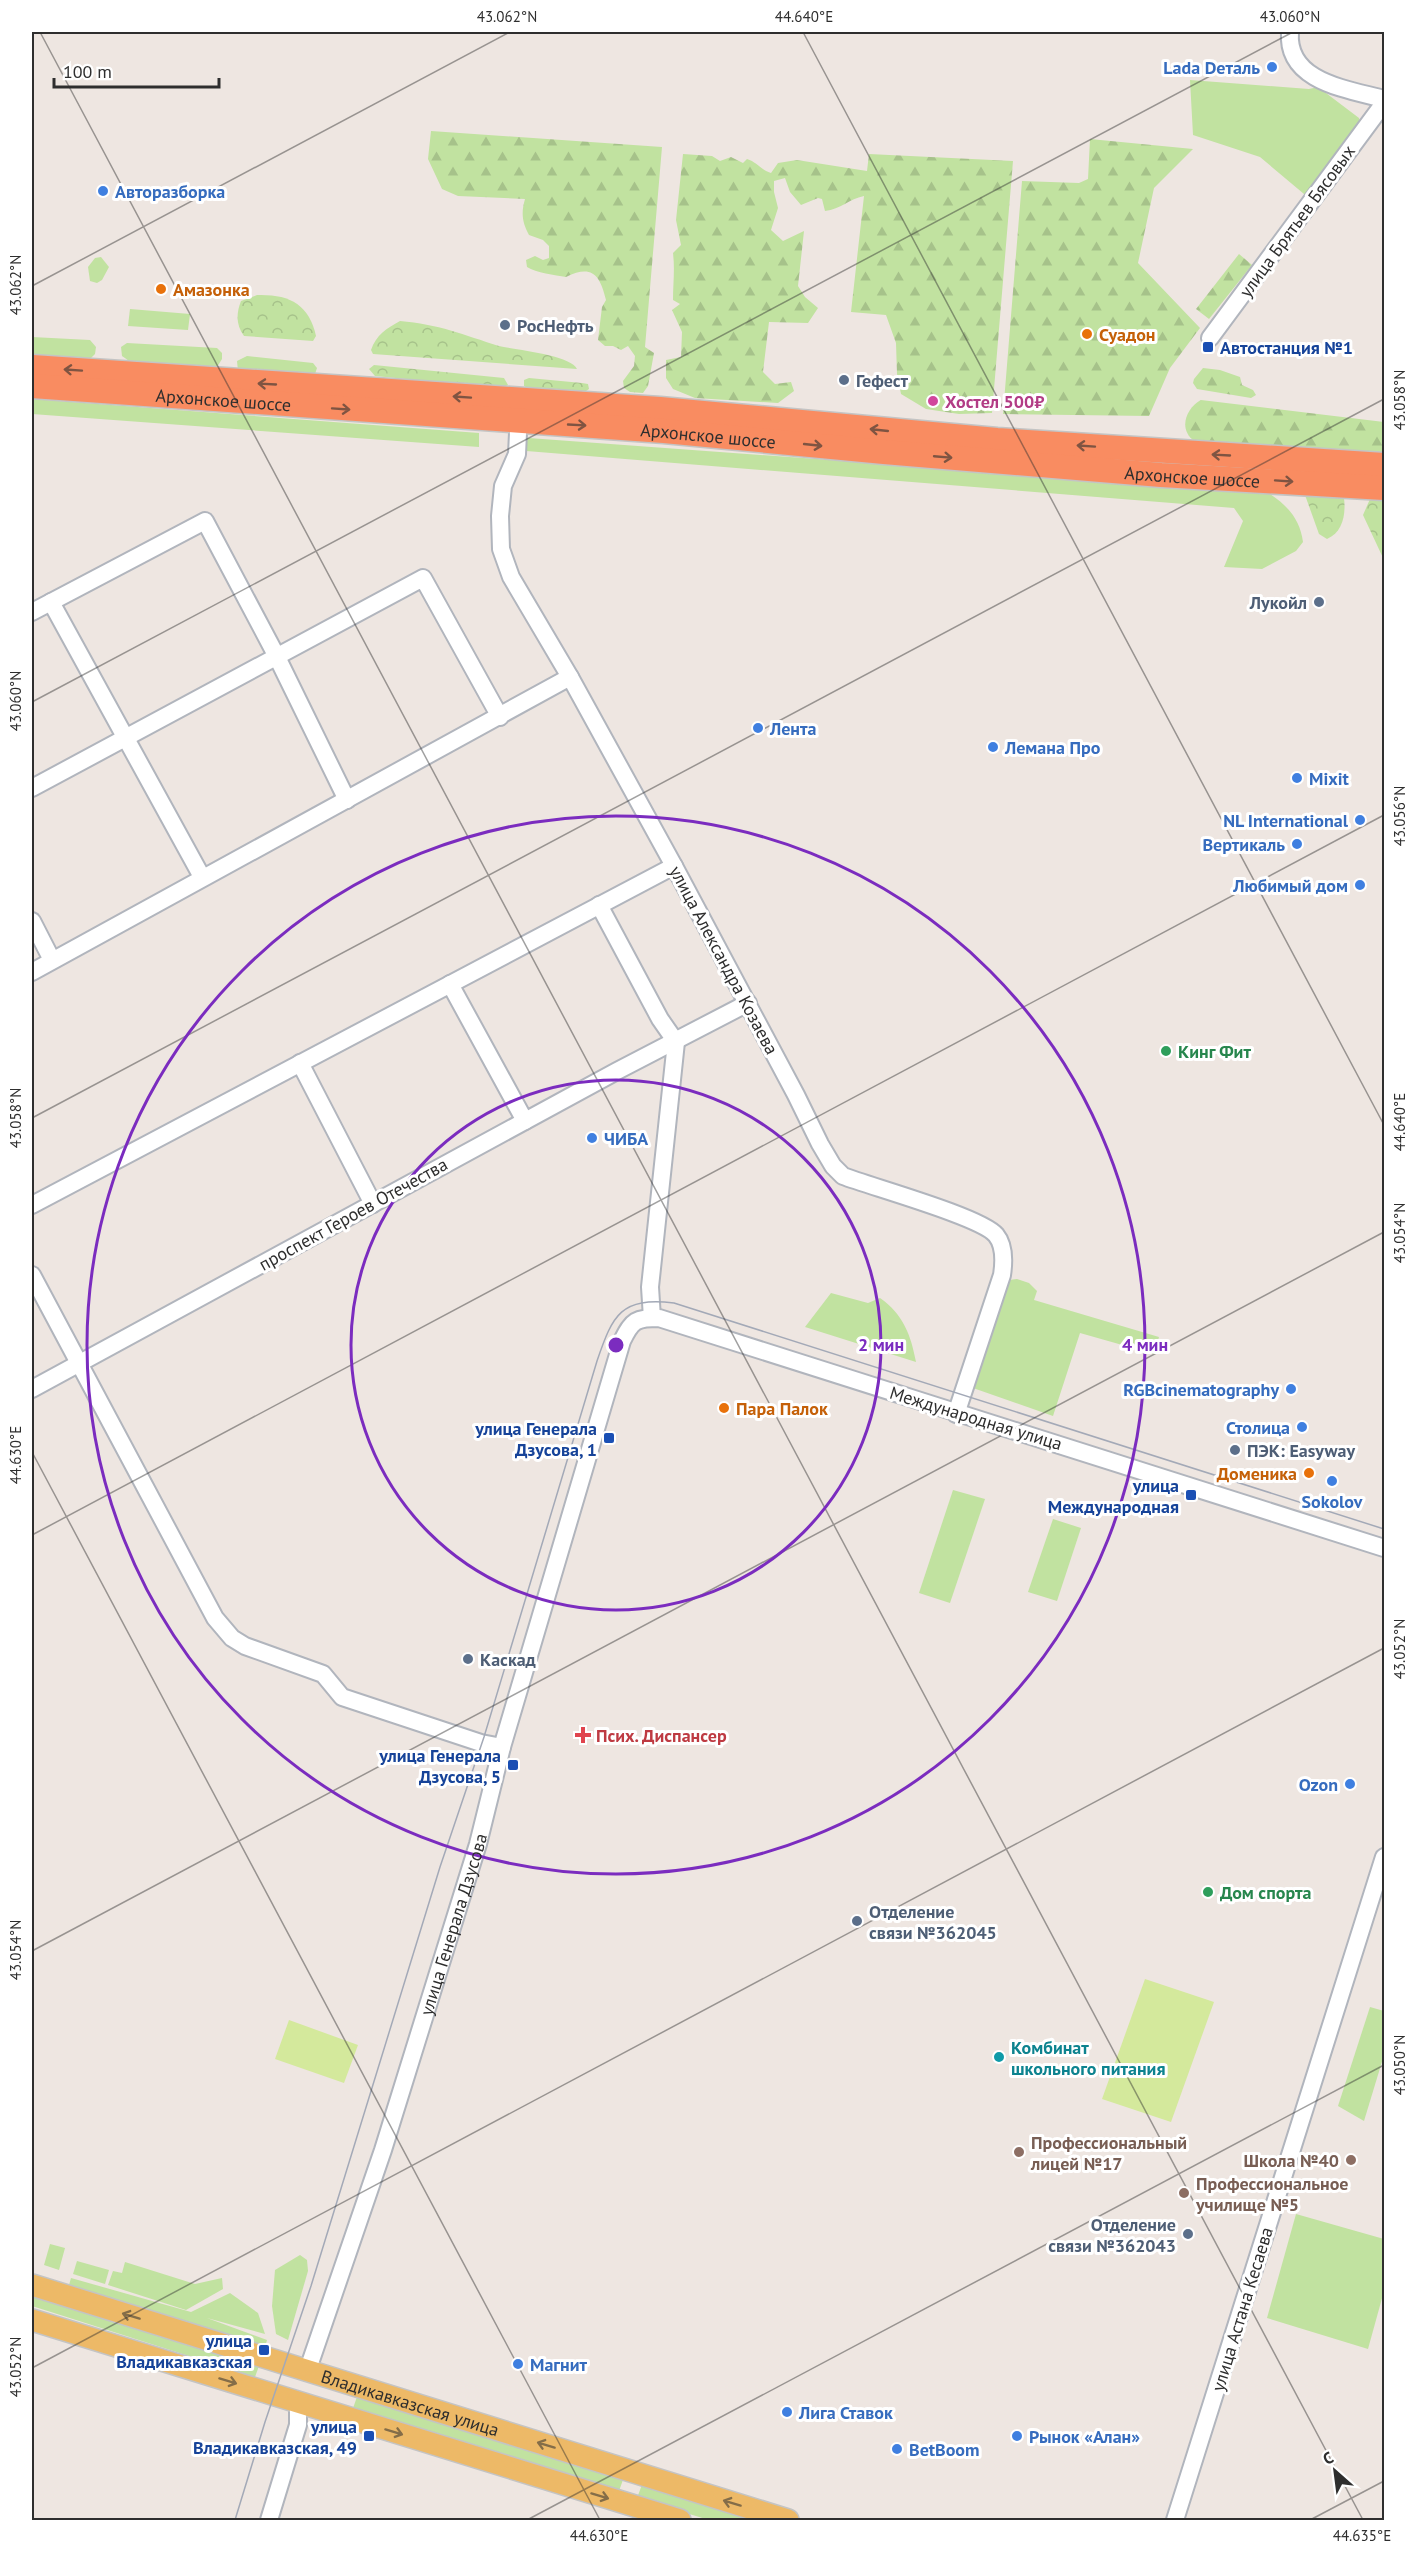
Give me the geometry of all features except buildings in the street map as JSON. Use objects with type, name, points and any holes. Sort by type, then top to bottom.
[{"type":"highway","name":"Архонское шоссе","points":[[32,367],[519,411],[664,430],[884,452],[1161,475],[1384,488]]},
{"type":"highway","name":"Архонское шоссе","points":[[32,386],[519,411],[660,409],[1008,441],[1384,465]]},
{"type":"main road","name":"Владикавказская улица","points":[[32,2285],[788,2520]]},
{"type":"main road","name":"Владикавказская улица","points":[[32,2320],[680,2520]]},
{"type":"main road","name":"улица Генерала Дзусова","points":[[298,2403],[308,2372]]},
{"type":"street","points":[[1290,32],[1293,54],[1302,70],[1331,85],[1384,101]]},
{"type":"street","name":"улица Брятьев Бясовых","points":[[1210,338],[1384,101]]},
{"type":"street","name":"улица Александра Козаева","points":[[519,411],[517,454],[503,486],[500,516],[501,549],[511,577],[570,677],[674,866],[748,1003],[820,1144],[833,1166],[843,1176],[970,1220],[995,1234],[1004,1262],[1002,1275],[956,1414]]},
{"type":"street","points":[[32,612],[205,520],[276,656],[347,800]]},
{"type":"street","points":[[32,788],[423,578],[500,717]]},
{"type":"street","points":[[51,602],[202,877]]},
{"type":"street","points":[[32,972],[570,677]]},
{"type":"street","points":[[32,1205],[674,866]]},
{"type":"street","points":[[599,905],[660,1019],[676,1042],[650,1287],[651,1318]]},
{"type":"street","points":[[32,921],[52,960]]},
{"type":"street","points":[[450,984],[525,1121]]},
{"type":"street","name":"проспект Героев Отечества","points":[[32,1389],[525,1121],[748,1003]]},
{"type":"street","points":[[300,1063],[373,1204]]},
{"type":"street","points":[[32,1275],[215,1618],[232,1638],[245,1646],[323,1674],[342,1697],[481,1743],[502,1747]]},
{"type":"street","name":"Международная улица","points":[[631,1324],[639,1319],[659,1318],[1384,1548]]},
{"type":"street","name":"улица Генерала Дзусова","points":[[308,2372],[383,2151],[478,1844],[502,1747],[622,1341],[631,1324]]},
{"type":"street","name":"улица Астана Кесаева","points":[[1175,2520],[1384,1857]]},
{"type":"street","name":"улица Генерала Дзусова","points":[[269,2520],[298,2425],[298,2403]]},
{"type":"green space","points":[[1190,80],[1309,89],[1318,87],[1359,118],[1360,122],[1307,194],[1304,194],[1260,157],[1193,135]]},
{"type":"green space","points":[[431,131],[662,147],[645,347],[654,353],[648,386],[643,393],[630,392],[624,388],[623,381],[634,366],[635,356],[628,346],[621,350],[613,346],[605,346],[598,340],[602,307],[606,300],[598,278],[588,272],[575,273],[566,277],[527,267],[526,260],[535,256],[543,260],[549,258],[549,246],[543,240],[529,235],[523,217],[525,199],[458,196],[442,189],[428,159]]},
{"type":"green space","points":[[1090,139],[1193,149],[1154,188],[1138,263],[1200,328],[1170,368],[1149,416],[1003,414],[1022,181],[1079,183],[1088,179]]},
{"type":"green space","points":[[683,154],[712,156],[720,161],[731,157],[743,163],[747,159],[771,173],[778,163],[797,160],[867,171],[869,154],[1013,161],[992,413],[959,414],[926,409],[901,394],[897,374],[896,343],[886,315],[851,312],[864,196],[825,211],[822,199],[818,198],[801,205],[790,192],[785,178],[774,181],[778,208],[771,230],[783,241],[804,231],[798,286],[805,297],[818,308],[808,323],[769,322],[763,372],[775,384],[791,382],[794,391],[778,403],[695,398],[673,389],[666,378],[666,360],[681,357],[682,332],[672,310],[680,304],[673,300],[673,253],[681,245],[676,220]]},
{"type":"green space","points":[[1239,254],[1252,265],[1209,319],[1196,309]]},
{"type":"green space","points":[[101,257],[109,267],[102,280],[97,283],[90,281],[88,267],[95,258]]},
{"type":"green space","points":[[257,295],[279,296],[296,303],[303,309],[313,325],[316,336],[313,341],[244,336],[238,324],[239,306],[241,301]]},
{"type":"green space","points":[[130,309],[190,314],[188,330],[128,326]]},
{"type":"green space","points":[[400,321],[439,327],[499,346],[554,357],[573,364],[577,369],[373,354],[371,350],[379,336]]},
{"type":"green space","points":[[32,337],[90,340],[96,347],[95,354],[89,360],[32,357]]},
{"type":"green space","points":[[127,343],[217,348],[222,353],[222,359],[217,367],[205,370],[132,363],[122,356],[121,347]]},
{"type":"green space","points":[[247,356],[313,363],[317,368],[314,377],[238,371],[237,361]]},
{"type":"green space","points":[[374,365],[504,378],[508,385],[501,388],[375,376],[369,369]]},
{"type":"green space","points":[[1203,368],[1220,370],[1240,377],[1242,385],[1253,390],[1256,395],[1251,398],[1197,389],[1193,383],[1194,379]]},
{"type":"green space","points":[[529,378],[588,384],[589,389],[583,393],[528,388],[524,386],[524,380]]},
{"type":"green space","points":[[32,399],[479,433],[479,447],[32,414]]},
{"type":"green space","points":[[1201,400],[1384,422],[1384,460],[1194,441],[1186,431],[1186,419],[1191,408]]},
{"type":"green space","points":[[515,437],[1267,492],[1291,512],[1299,526],[1303,542],[1296,551],[1262,569],[1224,567],[1243,521],[1234,508],[514,450]]},
{"type":"green space","points":[[1384,494],[1384,560],[1363,515],[1370,499]]},
{"type":"green space","points":[[1305,495],[1344,498],[1340,527],[1327,539],[1319,534]]},
{"type":"green space","points":[[1017,1279],[1029,1283],[1037,1291],[1034,1300],[1159,1337],[1154,1354],[1080,1333],[1053,1416],[973,1388],[1006,1283]]},
{"type":"green space","points":[[831,1293],[868,1303],[880,1298],[888,1304],[905,1326],[916,1362],[805,1327]]},
{"type":"green space","points":[[953,1490],[985,1499],[950,1603],[919,1593]]},
{"type":"green space","points":[[1053,1519],[1081,1528],[1057,1601],[1028,1592]]},
{"type":"green space","points":[[1145,1979],[1214,2002],[1171,2122],[1102,2099]]},
{"type":"green space","points":[[1370,2007],[1384,2011],[1384,2055],[1364,2121],[1338,2106]]},
{"type":"green space","points":[[289,2020],[358,2045],[344,2083],[275,2059]]},
{"type":"green space","points":[[1296,2214],[1384,2239],[1384,2291],[1368,2349],[1267,2318]]},
{"type":"green space","points":[[50,2244],[65,2248],[59,2270],[44,2265]]},
{"type":"green space","points":[[300,2255],[307,2260],[308,2271],[288,2340],[276,2334],[272,2306],[275,2270]]},
{"type":"green space","points":[[77,2261],[109,2270],[105,2284],[73,2274]]},
{"type":"green space","points":[[125,2262],[195,2284],[222,2278],[223,2289],[186,2310],[108,2285],[113,2271],[122,2273]]},
{"type":"green space","points":[[71,2278],[191,2312],[230,2293],[258,2313],[265,2334],[207,2318],[267,2340],[263,2354],[67,2292]]},
{"type":"green space","points":[[32,2294],[259,2366],[255,2377],[32,2306]]},
{"type":"green space","points":[[358,2394],[624,2477],[619,2491],[352,2411]]},
{"type":"green space","points":[[643,2482],[766,2520],[709,2520],[637,2498]]},
{"type":"tram line","points":[[235,2520],[311,2286],[440,1867],[484,1737],[597,1361],[608,1331],[622,1312],[642,1303],[674,1303],[1384,1529]]},
{"type":"place","name":"Lada Dеталь","points":[[1272,67]]},
{"type":"place","name":"Авторазборка","points":[[103,191]]},
{"type":"place","name":"Амазонка","points":[[161,289]]},
{"type":"place","name":"РосНефть","points":[[505,325]]},
{"type":"place","name":"Суадон","points":[[1087,334]]},
{"type":"place","name":"Автостанция №1","points":[[1208,347]]},
{"type":"place","name":"Гефест","points":[[844,380]]},
{"type":"place","name":"Хостел 500₽","points":[[933,401]]},
{"type":"place","name":"Лукойл","points":[[1319,602]]},
{"type":"place","name":"Лента","points":[[758,728]]},
{"type":"place","name":"Лемана Про","points":[[993,747]]},
{"type":"place","name":"Mixit","points":[[1297,778]]},
{"type":"place","name":"NL International","points":[[1360,820]]},
{"type":"place","name":"Вертикаль","points":[[1297,844]]},
{"type":"place","name":"Любимый дом","points":[[1360,885]]},
{"type":"place","name":"Кинг Фит","points":[[1166,1051]]},
{"type":"place","name":"ЧИБА","points":[[592,1138]]},
{"type":"place","name":"RGBcinematography","points":[[1291,1389]]},
{"type":"place","name":"Пара Палок","points":[[724,1408]]},
{"type":"place","name":"Столица","points":[[1302,1427]]},
{"type":"place","name":"улица Генерала Дзусова, 1","points":[[609,1438]]},
{"type":"place","name":"ПЭК: Easyway","points":[[1235,1450]]},
{"type":"place","name":"Доменика","points":[[1309,1473]]},
{"type":"place","name":"Sokolov","points":[[1332,1481]]},
{"type":"place","name":"улица Международная","points":[[1191,1495]]},
{"type":"place","name":"Каскад","points":[[468,1659]]},
{"type":"place","name":"Псих. Диспансер","points":[[583,1735]]},
{"type":"place","name":"улица Генерала Дзусова, 5","points":[[513,1765]]},
{"type":"place","name":"Ozon","points":[[1350,1784]]},
{"type":"place","name":"Дом спорта","points":[[1208,1892]]},
{"type":"place","name":"Отделение связи №362045","points":[[857,1921]]},
{"type":"place","name":"Комбинат школьного питания","points":[[999,2057]]},
{"type":"place","name":"Профессиональный лицей №17","points":[[1019,2152]]},
{"type":"place","name":"Школа №40","points":[[1351,2160]]},
{"type":"place","name":"Профессиональное училище №5","points":[[1184,2193]]},
{"type":"place","name":"Отделение связи №362043","points":[[1188,2234]]},
{"type":"place","name":"улица Владикавказская","points":[[264,2350]]},
{"type":"place","name":"Магнит","points":[[518,2364]]},
{"type":"place","name":"Лига Ставок","points":[[787,2412]]},
{"type":"place","name":"улица Владикавказская, 49","points":[[369,2436]]},
{"type":"place","name":"Рынок «Алан»","points":[[1017,2436]]},
{"type":"place","name":"BetBoom","points":[[897,2449]]}]
